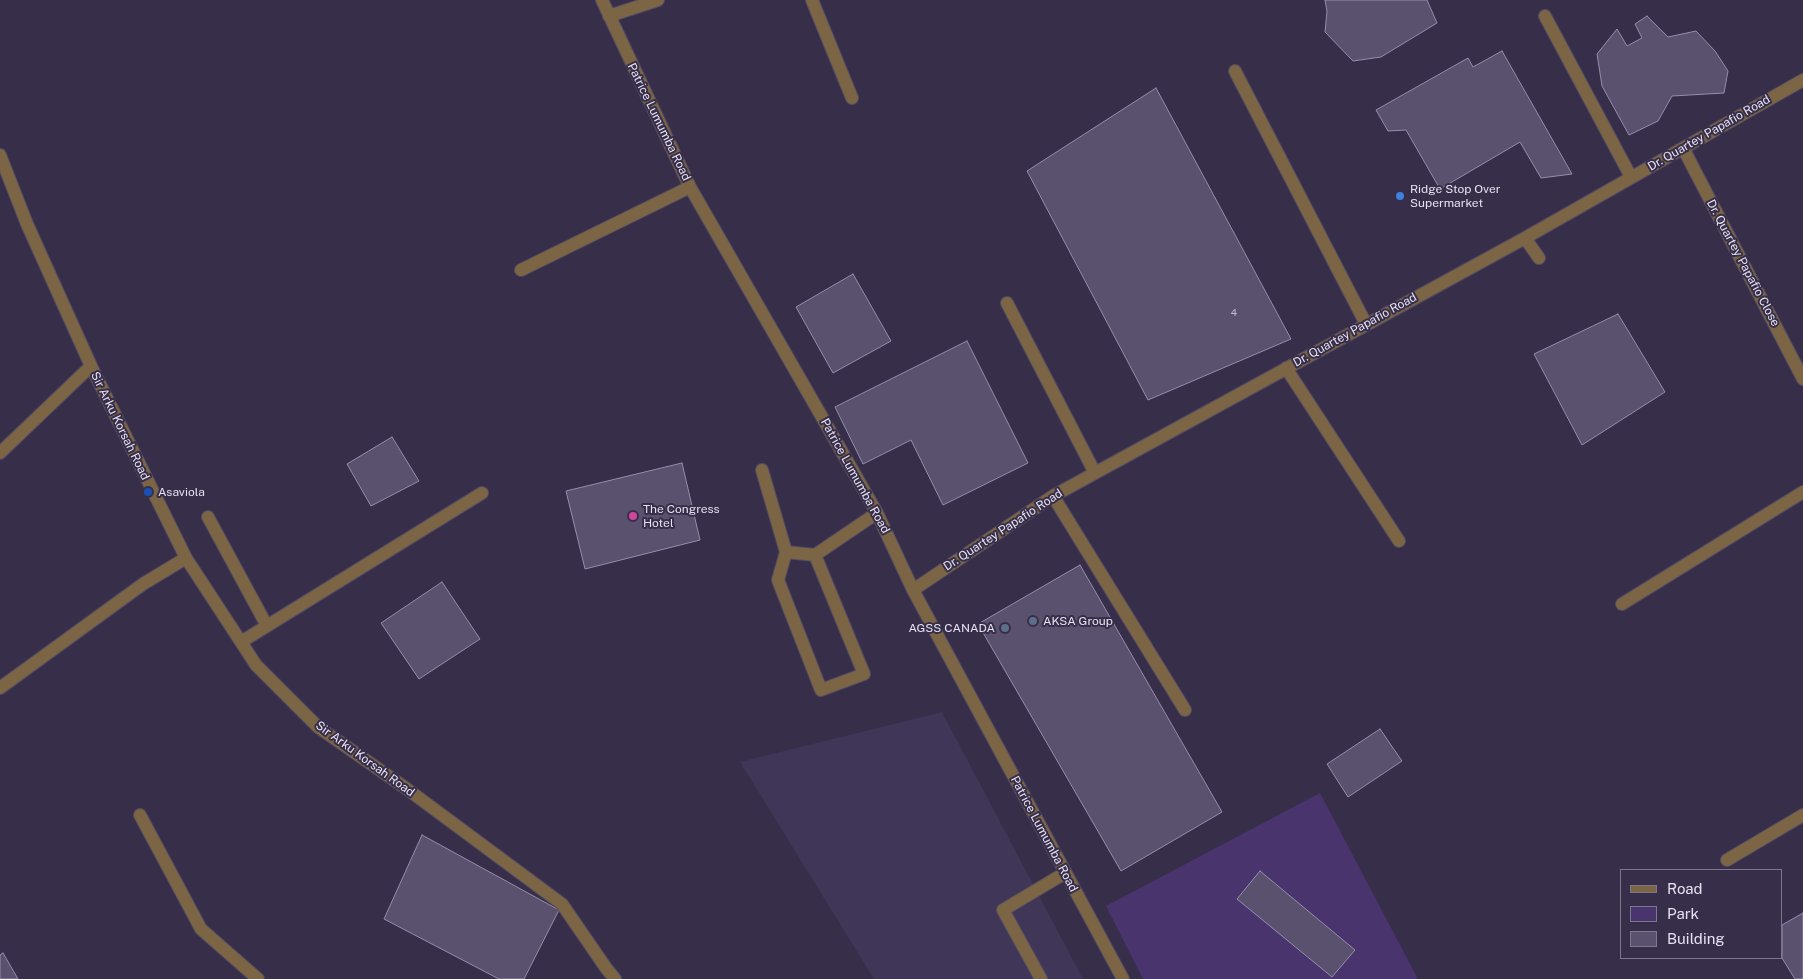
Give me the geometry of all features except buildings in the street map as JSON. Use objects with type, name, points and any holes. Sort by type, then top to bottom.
[{"type":"street","name":"Patrice Lumumba Road","points":[[602,0],[690,187],[877,513],[913,590],[1123,979]]},
{"type":"street","points":[[609,16],[658,0]]},
{"type":"street","points":[[812,0],[852,98]]},
{"type":"street","points":[[1545,16],[1631,177]]},
{"type":"street","points":[[1235,71],[1366,324]]},
{"type":"street","name":"Dr. Quartey Papafio Road","points":[[913,590],[1053,496],[1524,238],[1803,80]]},
{"type":"street","name":"Dr. Quartey Papafio Close","points":[[1683,148],[1803,379]]},
{"type":"street","name":"Sir Arku Korsah Road","points":[[0,155],[27,224],[91,366],[186,558],[256,665],[318,727],[407,789],[562,904],[615,979]]},
{"type":"street","points":[[521,270],[690,187]]},
{"type":"street","points":[[1524,238],[1539,258]]},
{"type":"street","points":[[1007,303],[1095,473]]},
{"type":"street","name":"Sir Arku Korsah Road","points":[[0,453],[91,366]]},
{"type":"street","points":[[1286,368],[1399,541]]},
{"type":"street","points":[[762,470],[786,552],[778,580],[821,690],[864,674],[815,555]]},
{"type":"street","points":[[1622,604],[1803,492]]},
{"type":"street","points":[[241,642],[482,493]]},
{"type":"street","points":[[1053,496],[1184,710]]},
{"type":"street","points":[[786,552],[815,555],[877,513]]},
{"type":"street","points":[[208,517],[267,626]]},
{"type":"street","points":[[0,688],[143,584],[186,558]]},
{"type":"street","points":[[140,814],[201,930],[258,979]]},
{"type":"street","points":[[1728,860],[1803,815]]},
{"type":"street","points":[[1041,979],[1003,910],[1065,873]]},
{"type":"shaded area","points":[[942,712],[1083,979],[874,979],[740,762]]},
{"type":"green space","points":[[1320,793],[1418,979],[1143,979],[1106,906]]},
{"type":"place","name":"Ridge Stop Over Supermarket","points":[[1400,196]]},
{"type":"place","name":"Asaviola","points":[[148,492]]},
{"type":"place","name":"The Congress Hotel","points":[[633,516]]},
{"type":"place","name":"AKSA Group","points":[[1033,621]]},
{"type":"place","name":"AGSS CANADA","points":[[1005,628]]}]
